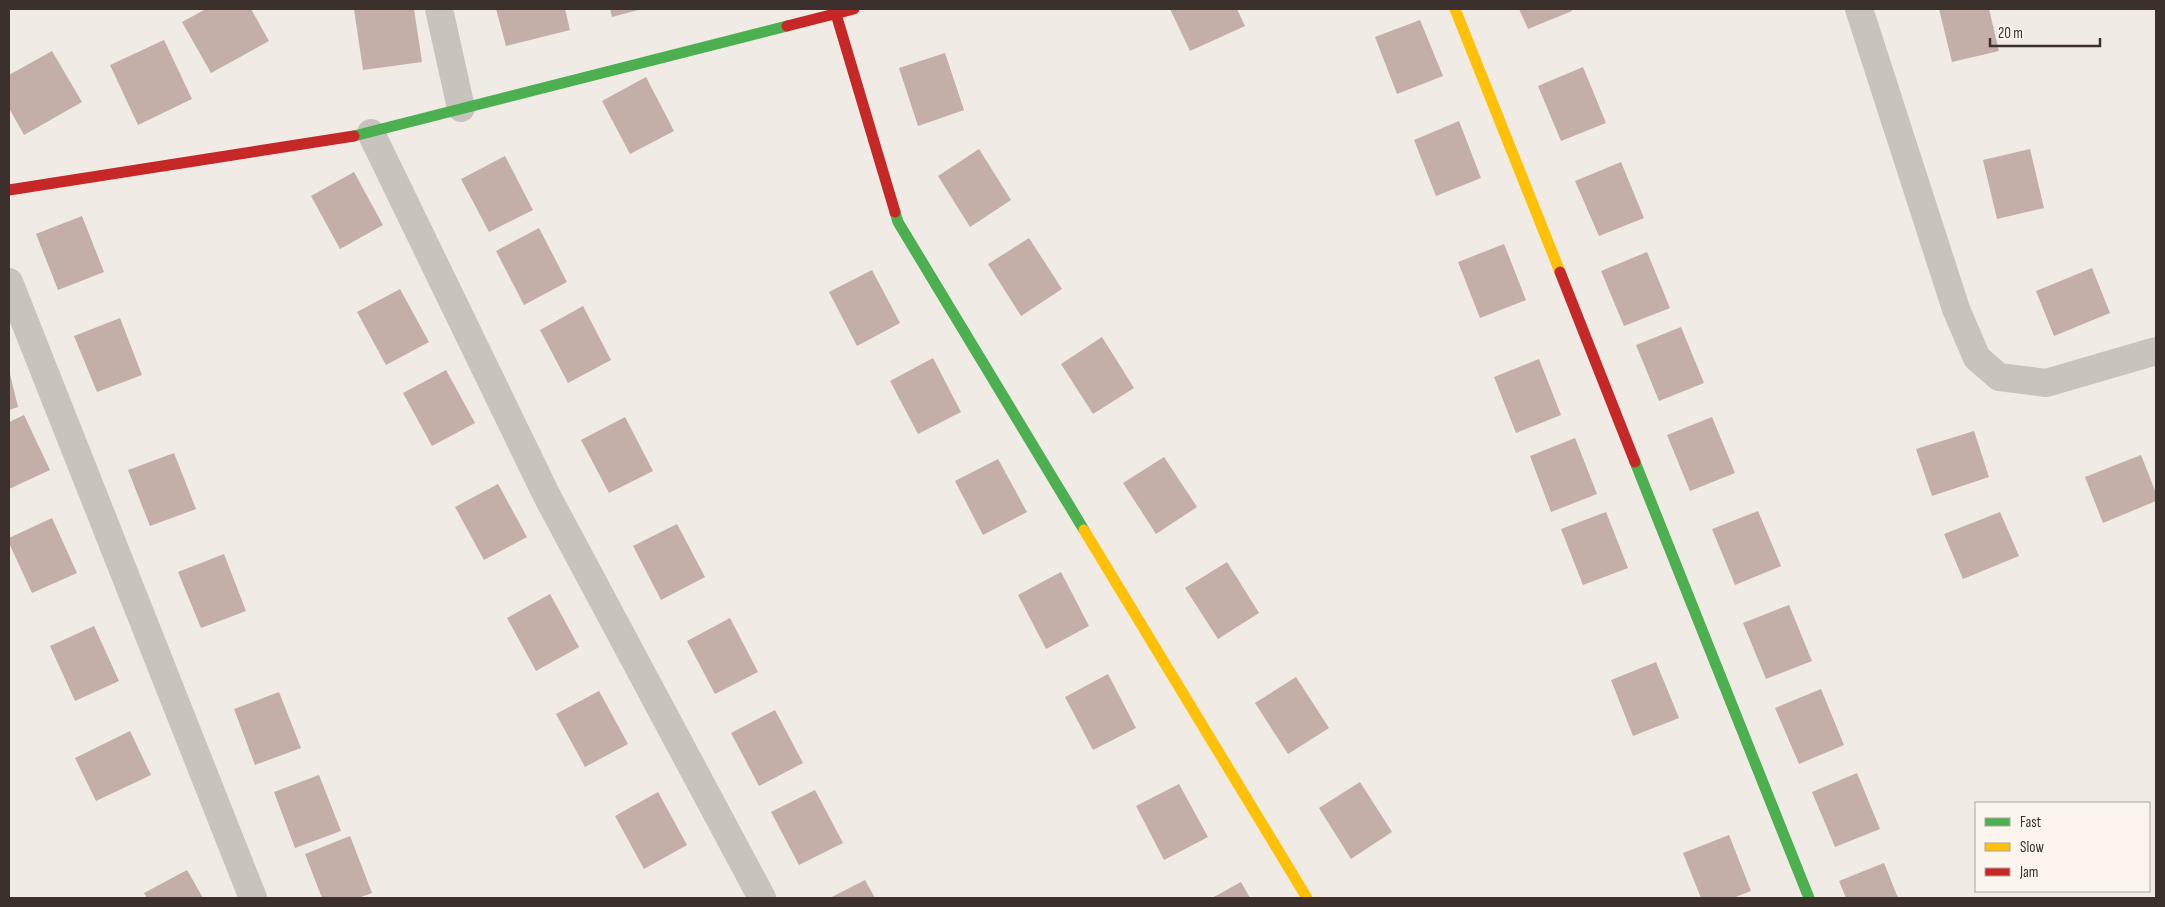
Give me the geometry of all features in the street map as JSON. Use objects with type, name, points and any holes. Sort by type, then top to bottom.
[{"type":"street","points":[[439,9],[461,108]]},
{"type":"street","points":[[9,190],[371,134],[461,108],[855,9]]},
{"type":"street","points":[[1455,9],[1809,898]]},
{"type":"street","points":[[1859,9],[1956,309],[1977,358],[1999,377],[2046,383],[2156,351]]},
{"type":"street","points":[[836,14],[898,222],[1307,898]]},
{"type":"street","points":[[371,134],[547,496],[762,898]]},
{"type":"street","points":[[9,282],[253,898]]},
{"type":"building","points":[[206,9],[251,9],[269,41],[211,73],[182,22]]},
{"type":"building","points":[[354,9],[414,9],[422,62],[363,70]]},
{"type":"building","points":[[496,9],[565,9],[570,30],[506,46]]},
{"type":"building","points":[[610,9],[642,9],[612,17]]},
{"type":"building","points":[[1170,9],[1237,9],[1245,26],[1190,51]]},
{"type":"building","points":[[1519,9],[1571,9],[1572,11],[1528,29]]},
{"type":"building","points":[[1939,9],[1989,9],[1999,51],[1952,62]]},
{"type":"building","points":[[1420,20],[1443,76],[1397,94],[1375,37]]},
{"type":"building","points":[[164,40],[192,99],[138,125],[110,65]]},
{"type":"building","points":[[52,51],[82,102],[24,135],[9,108],[9,75]]},
{"type":"building","points":[[945,53],[964,110],[918,126],[899,68]]},
{"type":"building","points":[[1583,67],[1606,123],[1561,141],[1538,86]]},
{"type":"building","points":[[646,77],[674,131],[630,154],[602,101]]},
{"type":"building","points":[[1459,121],[1481,178],[1436,196],[1414,140]]},
{"type":"building","points":[[979,149],[1011,200],[970,227],[938,176]]},
{"type":"building","points":[[2030,149],[2044,208],[1997,219],[1983,160]]},
{"type":"building","points":[[505,156],[533,210],[489,232],[461,179]]},
{"type":"building","points":[[1621,162],[1644,218],[1599,236],[1575,181]]},
{"type":"building","points":[[354,172],[383,225],[340,249],[311,196]]},
{"type":"building","points":[[82,216],[104,272],[58,290],[36,234]]},
{"type":"building","points":[[539,228],[567,282],[524,305],[496,251]]},
{"type":"building","points":[[1029,238],[1062,289],[1021,316],[988,264]]},
{"type":"building","points":[[1504,244],[1526,300],[1480,318],[1458,262]]},
{"type":"building","points":[[1647,252],[1670,308],[1624,326],[1601,271]]},
{"type":"building","points":[[2092,268],[2110,313],[2054,336],[2036,291]]},
{"type":"building","points":[[872,270],[900,323],[857,346],[829,292]]},
{"type":"building","points":[[400,289],[429,342],[386,365],[357,312]]},
{"type":"building","points":[[583,306],[611,360],[568,383],[540,330]]},
{"type":"building","points":[[120,318],[142,375],[97,392],[74,336]]},
{"type":"building","points":[[1681,327],[1704,383],[1659,401],[1636,345]]},
{"type":"building","points":[[1102,337],[1134,388],[1093,414],[1061,364]]},
{"type":"building","points":[[933,358],[961,412],[918,434],[890,381]]},
{"type":"building","points":[[1539,359],[1561,415],[1516,433],[1494,377]]},
{"type":"building","points":[[9,370],[18,407],[9,410]]},
{"type":"building","points":[[446,370],[475,423],[432,446],[403,393]]},
{"type":"building","points":[[24,415],[50,470],[9,489],[9,422]]},
{"type":"building","points":[[625,417],[653,471],[609,493],[581,440]]},
{"type":"building","points":[[1712,417],[1735,473],[1690,491],[1667,435]]},
{"type":"building","points":[[1974,431],[1989,477],[1932,496],[1916,449]]},
{"type":"building","points":[[1575,438],[1597,494],[1551,512],[1530,456]]},
{"type":"building","points":[[174,453],[196,509],[150,526],[128,470]]},
{"type":"building","points":[[2141,455],[2156,493],[2156,501],[2103,523],[2085,477]]},
{"type":"building","points":[[1164,457],[1197,507],[1156,534],[1123,483]]},
{"type":"building","points":[[998,459],[1027,512],[983,535],[955,481]]},
{"type":"building","points":[[498,484],[527,537],[484,560],[455,507]]},
{"type":"building","points":[[1758,511],[1781,566],[1735,585],[1712,529]]},
{"type":"building","points":[[1606,512],[1628,568],[1583,585],[1561,529]]},
{"type":"building","points":[[2000,512],[2019,556],[1963,579],[1944,534]]},
{"type":"building","points":[[52,518],[77,573],[32,593],[9,543],[9,538]]},
{"type":"building","points":[[677,524],[705,577],[661,600],[633,546]]},
{"type":"building","points":[[224,554],[246,611],[201,628],[178,572]]},
{"type":"building","points":[[1227,562],[1259,613],[1218,639],[1185,588]]},
{"type":"building","points":[[1061,572],[1089,626],[1046,649],[1018,595]]},
{"type":"building","points":[[550,594],[579,647],[536,671],[507,618]]},
{"type":"building","points":[[1789,605],[1812,661],[1766,679],[1743,623]]},
{"type":"building","points":[[730,618],[758,672],[715,694],[687,641]]},
{"type":"building","points":[[94,626],[119,681],[75,701],[50,646]]},
{"type":"building","points":[[1656,662],[1679,718],[1633,736],[1611,680]]},
{"type":"building","points":[[1108,674],[1136,728],[1093,750],[1065,697]]},
{"type":"building","points":[[1296,677],[1329,728],[1288,754],[1255,703]]},
{"type":"building","points":[[1821,689],[1844,745],[1799,764],[1775,708]]},
{"type":"building","points":[[599,691],[628,744],[585,767],[556,714]]},
{"type":"building","points":[[279,692],[301,748],[255,765],[234,709]]},
{"type":"building","points":[[775,710],[803,763],[759,786],[731,733]]},
{"type":"building","points":[[130,731],[151,775],[96,801],[75,758]]},
{"type":"building","points":[[1857,773],[1880,829],[1835,847],[1812,792]]},
{"type":"building","points":[[319,775],[341,831],[295,848],[274,792]]},
{"type":"building","points":[[1360,782],[1392,832],[1351,859],[1319,808]]},
{"type":"building","points":[[1179,784],[1208,837],[1164,860],[1136,806]]},
{"type":"building","points":[[815,790],[843,843],[799,865],[771,812]]},
{"type":"building","points":[[658,792],[687,845],[644,869],[615,816]]},
{"type":"building","points":[[1729,835],[1751,891],[1733,898],[1701,898],[1683,853]]},
{"type":"building","points":[[350,836],[372,893],[358,898],[322,898],[305,854]]},
{"type":"building","points":[[1884,863],[1898,898],[1846,898],[1839,881]]},
{"type":"building","points":[[187,870],[203,898],[147,898],[144,893]]},
{"type":"building","points":[[865,880],[875,898],[830,898]]},
{"type":"building","points":[[1241,882],[1250,898],[1212,898]]},
{"type":"traffic: fast","points":[[354,136],[787,26]]},
{"type":"traffic: fast","points":[[895,212],[898,222],[1084,530]]},
{"type":"traffic: fast","points":[[1635,462],[1809,898]]},
{"type":"traffic: slow","points":[[1455,9],[1560,272]]},
{"type":"traffic: slow","points":[[1084,530],[1307,898]]},
{"type":"traffic: jam","points":[[787,26],[854,9]]},
{"type":"traffic: jam","points":[[836,14],[895,212]]},
{"type":"traffic: jam","points":[[9,190],[354,136]]},
{"type":"traffic: jam","points":[[1560,272],[1635,462]]}]
